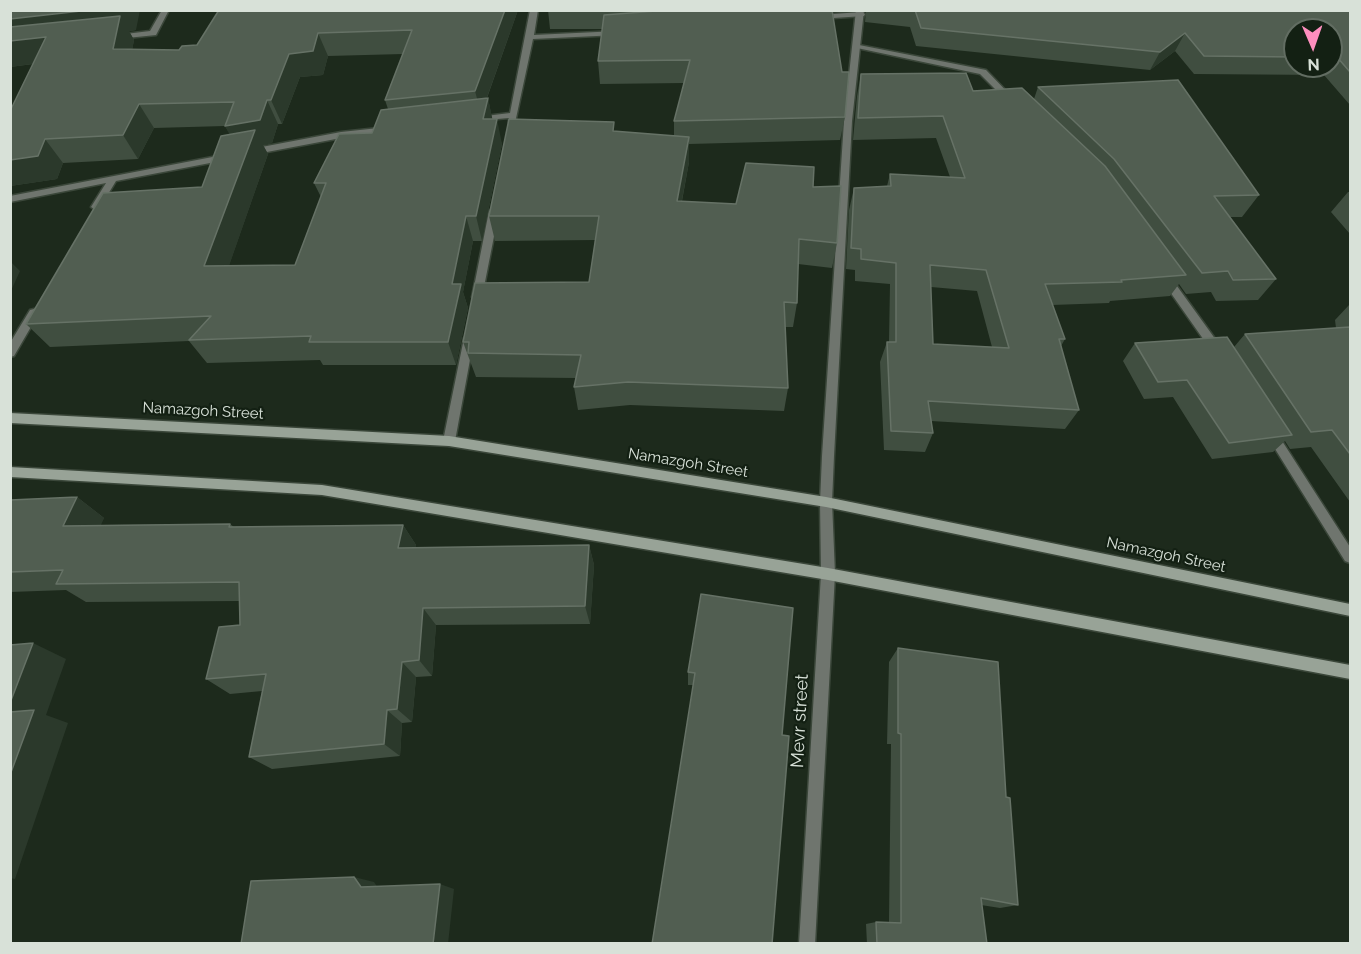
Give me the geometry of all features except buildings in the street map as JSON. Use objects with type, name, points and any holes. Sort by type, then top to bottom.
[{"type":"main road","name":"Namazgoh Street","points":[[10,417],[449,441],[826,502],[1350,610]]},
{"type":"main road","points":[[10,472],[322,490],[828,574],[1350,672]]},
{"type":"street","points":[[106,38],[153,33],[166,10]]},
{"type":"street","points":[[511,127],[534,10]]},
{"type":"street","points":[[804,19],[861,12]]},
{"type":"street","name":"Mevr street","points":[[807,944],[828,574],[826,502],[848,121],[861,12]]},
{"type":"street","points":[[530,37],[632,33]]},
{"type":"street","points":[[857,46],[983,72],[1020,109]]},
{"type":"street","points":[[467,120],[513,115]]},
{"type":"street","points":[[10,199],[341,135],[398,128]]},
{"type":"street","points":[[88,220],[113,179]]},
{"type":"street","points":[[476,303],[497,197]]},
{"type":"street","points":[[1161,272],[1223,359]]},
{"type":"street","points":[[10,353],[40,302]]},
{"type":"street","points":[[449,441],[472,326]]},
{"type":"street","points":[[1267,427],[1350,557]]}]
